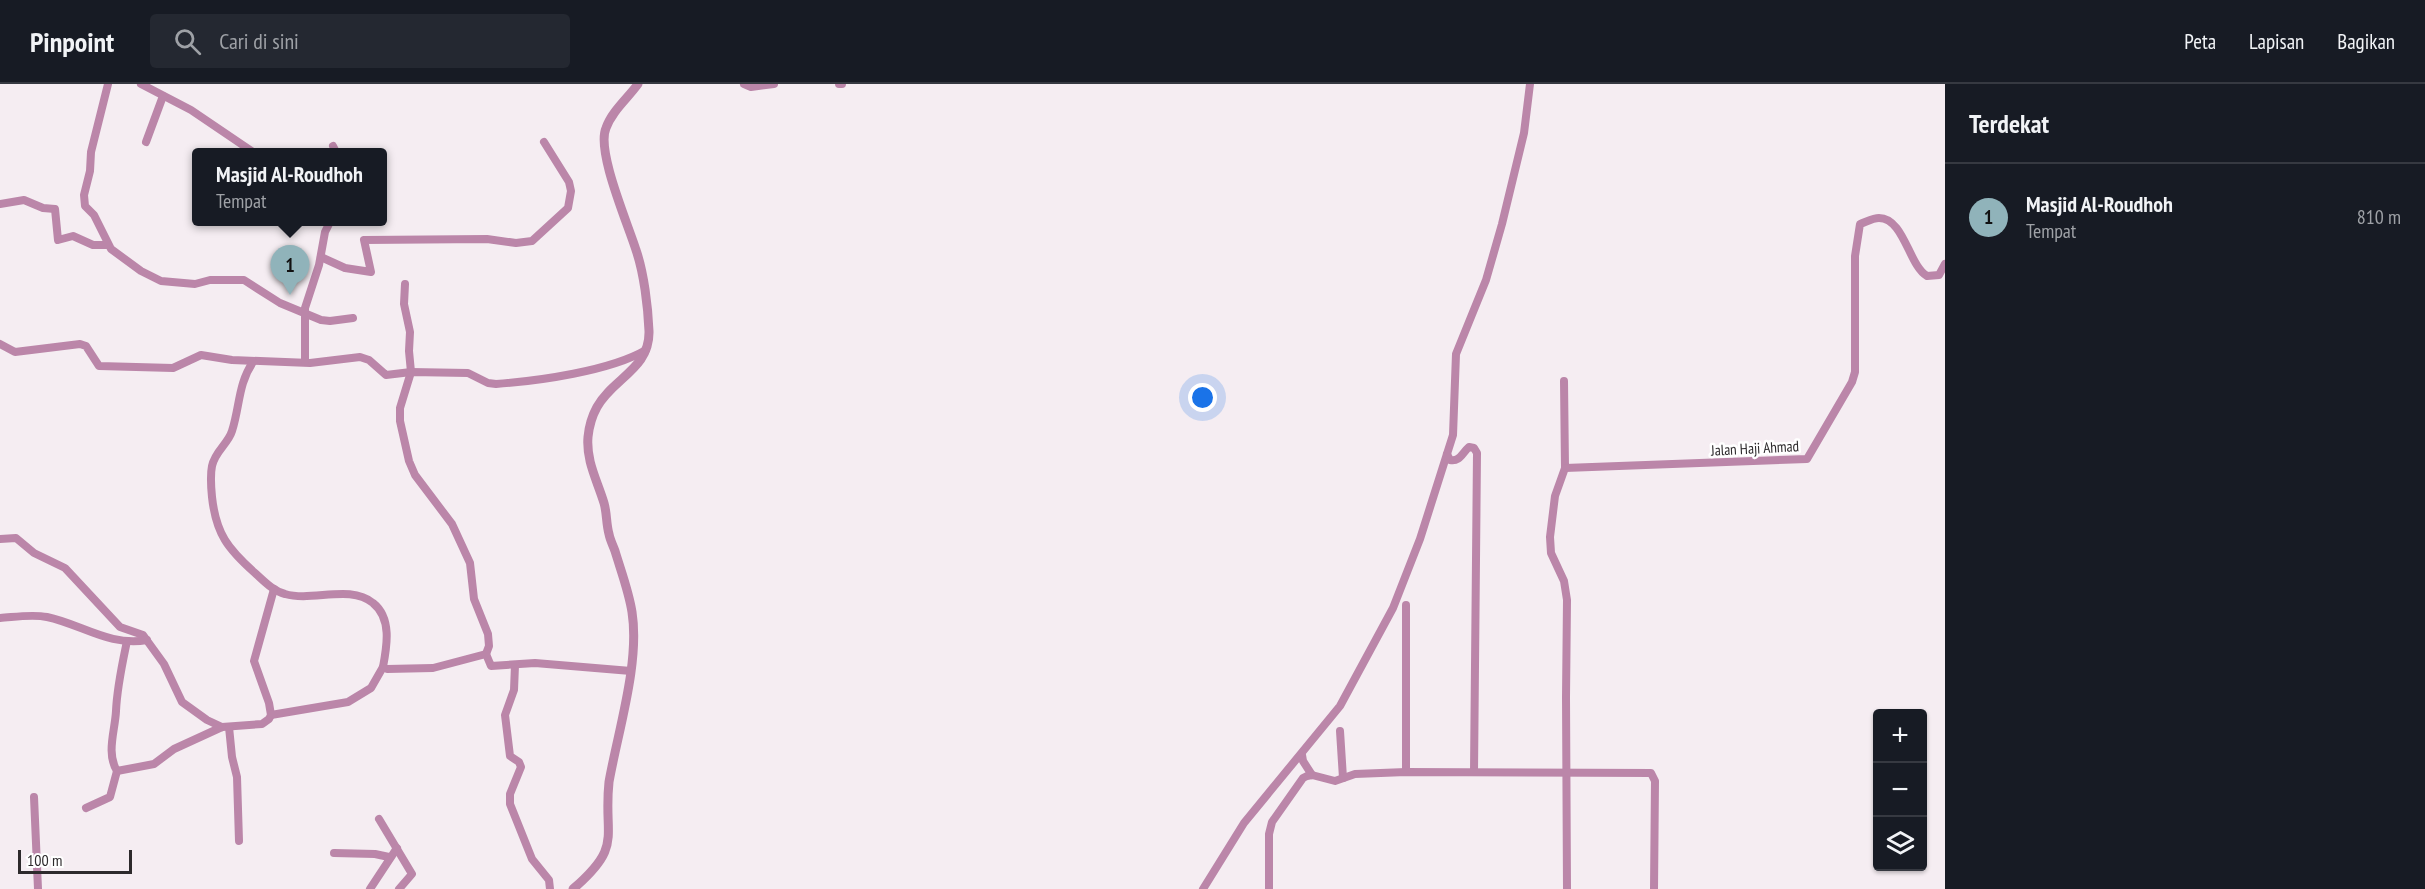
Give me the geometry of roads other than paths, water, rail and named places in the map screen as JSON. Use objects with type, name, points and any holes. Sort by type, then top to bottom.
[{"type":"street","points":[[108,84],[98,118],[84,195],[86,206],[94,215],[108,245],[156,280],[183,284],[195,284],[213,279],[244,280],[270,298],[304,314],[330,321],[353,318]]},
{"type":"street","points":[[141,84],[207,120],[247,148]]},
{"type":"street","points":[[573,889],[598,864],[608,846],[609,782],[634,648],[632,613],[608,533],[608,518],[590,465],[588,444],[591,423],[597,407],[607,393],[637,367],[646,350],[649,336],[638,256],[612,180],[604,140],[605,128],[609,121],[638,84]]},
{"type":"street","points":[[744,84],[752,87],[774,84]]},
{"type":"street","points":[[1203,889],[1244,823],[1340,706],[1389,615],[1420,539],[1454,424],[1453,384],[1456,354],[1486,280],[1499,234],[1524,133],[1530,84]]},
{"type":"street","points":[[146,142],[163,96]]},
{"type":"street","points":[[321,257],[345,268],[371,272],[364,240],[487,238],[516,243],[532,241],[568,208],[571,191],[569,182],[543,142]]},
{"type":"street","points":[[0,204],[24,200],[43,208],[55,209],[58,240],[73,236],[93,245],[108,245]]},
{"type":"street","name":"Jalan Haji Ahmad","points":[[1565,468],[1807,459],[1852,382],[1855,372],[1854,256],[1860,224],[1878,218],[1886,220],[1897,230],[1918,267],[1928,276],[1939,275],[1945,264]]},
{"type":"street","points":[[305,362],[306,301],[321,257],[328,226]]},
{"type":"street","points":[[405,284],[404,304],[411,336],[409,351],[411,372],[399,412],[409,461],[422,486],[452,524],[470,563],[474,599],[488,634],[489,646],[486,654],[491,666],[535,663],[631,671]]},
{"type":"street","points":[[0,344],[15,352],[25,352],[80,344],[86,346],[99,366],[110,368],[173,368],[201,355],[253,362],[324,363],[360,357],[369,360],[386,375],[411,372],[468,373],[488,383],[515,383],[564,375],[632,358],[646,350]]},
{"type":"street","points":[[253,362],[245,374],[240,389],[232,431],[216,453],[212,463],[211,485],[214,515],[225,543],[240,560],[274,590],[292,595],[324,596],[352,593],[363,596],[377,607],[385,623],[387,638],[383,667],[371,688],[364,694],[348,702],[271,715]]},
{"type":"street","points":[[1564,381],[1565,468],[1555,496],[1550,537],[1551,553],[1564,581],[1567,600],[1567,889]]},
{"type":"street","points":[[1447,454],[1453,461],[1469,447],[1474,448],[1477,453],[1474,772]]},
{"type":"street","points":[[0,539],[16,538],[34,553],[65,568],[113,620],[124,629],[140,633],[147,640],[164,664],[182,702],[207,720],[226,727]]},
{"type":"street","points":[[117,771],[154,764],[174,749],[226,727],[262,724],[267,721],[271,715],[265,687],[254,661],[274,590]]},
{"type":"street","points":[[1406,605],[1406,772]]},
{"type":"street","points":[[0,618],[47,617],[91,633],[128,641],[147,640]]},
{"type":"street","points":[[86,808],[110,797],[117,771],[114,765],[112,736],[118,681],[128,641]]},
{"type":"street","points":[[383,667],[390,670],[434,668],[486,654]]},
{"type":"street","points":[[515,665],[514,690],[505,716],[510,756],[519,762],[521,767],[510,794],[510,804],[532,858],[549,880],[550,889]]},
{"type":"street","points":[[226,727],[237,777],[239,841]]},
{"type":"street","points":[[1340,731],[1343,778]]},
{"type":"street","points":[[1302,755],[1312,775]]},
{"type":"street","points":[[1269,889],[1269,834],[1272,822],[1303,778],[1312,775],[1329,780],[1355,774],[1406,772],[1648,772],[1653,775],[1654,889]]},
{"type":"street","points":[[34,797],[38,889]]},
{"type":"street","points":[[379,819],[412,874],[399,889]]},
{"type":"street","points":[[370,889],[397,848]]},
{"type":"street","points":[[334,853],[375,854],[389,857]]},
{"type":"place","name":"Masjid Al-Roudhoh","points":[[290,295]]}]
